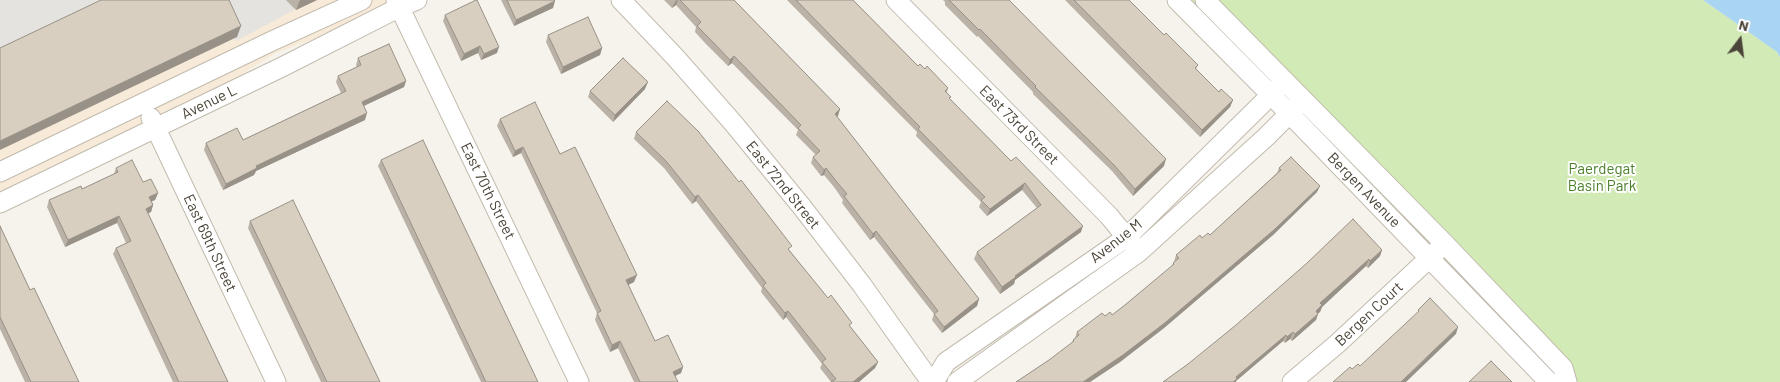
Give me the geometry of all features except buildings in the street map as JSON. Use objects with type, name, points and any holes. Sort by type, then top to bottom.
[{"type":"street","name":"Avenue L","points":[[0,172],[272,41],[362,0]]},
{"type":"street","name":"East 72nd Street","points":[[621,0],[676,58],[734,124],[802,207],[862,285],[932,382]]},
{"type":"street","name":"East 73rd Street","points":[[896,0],[1109,216],[1138,252]]},
{"type":"street","name":"Bergen Avenue","points":[[1177,0],[1272,95],[1296,107],[1444,244],[1563,368],[1567,382]]},
{"type":"street","name":"Bergen Avenue","points":[[1205,0],[1285,82],[1296,107],[1429,259],[1549,382]]},
{"type":"street","name":"Avenue L","points":[[0,202],[282,67],[404,2]]},
{"type":"street","name":"East 70th Street","points":[[404,2],[579,382]]},
{"type":"street","name":"Avenue M","points":[[932,382],[946,362],[1127,237],[1285,82]]},
{"type":"street","name":"East 69th Street","points":[[144,103],[276,382]]},
{"type":"street","name":"Avenue M","points":[[957,382],[1138,252],[1266,137],[1296,107]]},
{"type":"street","name":"Bergen Court","points":[[1292,382],[1337,344],[1444,244]]},
{"type":"shaded area","points":[[0,0],[417,0],[276,53],[156,128],[0,203]]},
{"type":"shaded area","points":[[0,0],[116,0],[0,55]]},
{"type":"shaded area","points":[[217,0],[288,0],[296,9],[236,41]]},
{"type":"green space","name":"Paerdegat Basin Park","points":[[1176,0],[1703,0],[1777,52],[1780,57],[1780,382],[1553,382]]},
{"type":"water","points":[[1703,0],[1780,0],[1780,57],[1777,52]]}]
